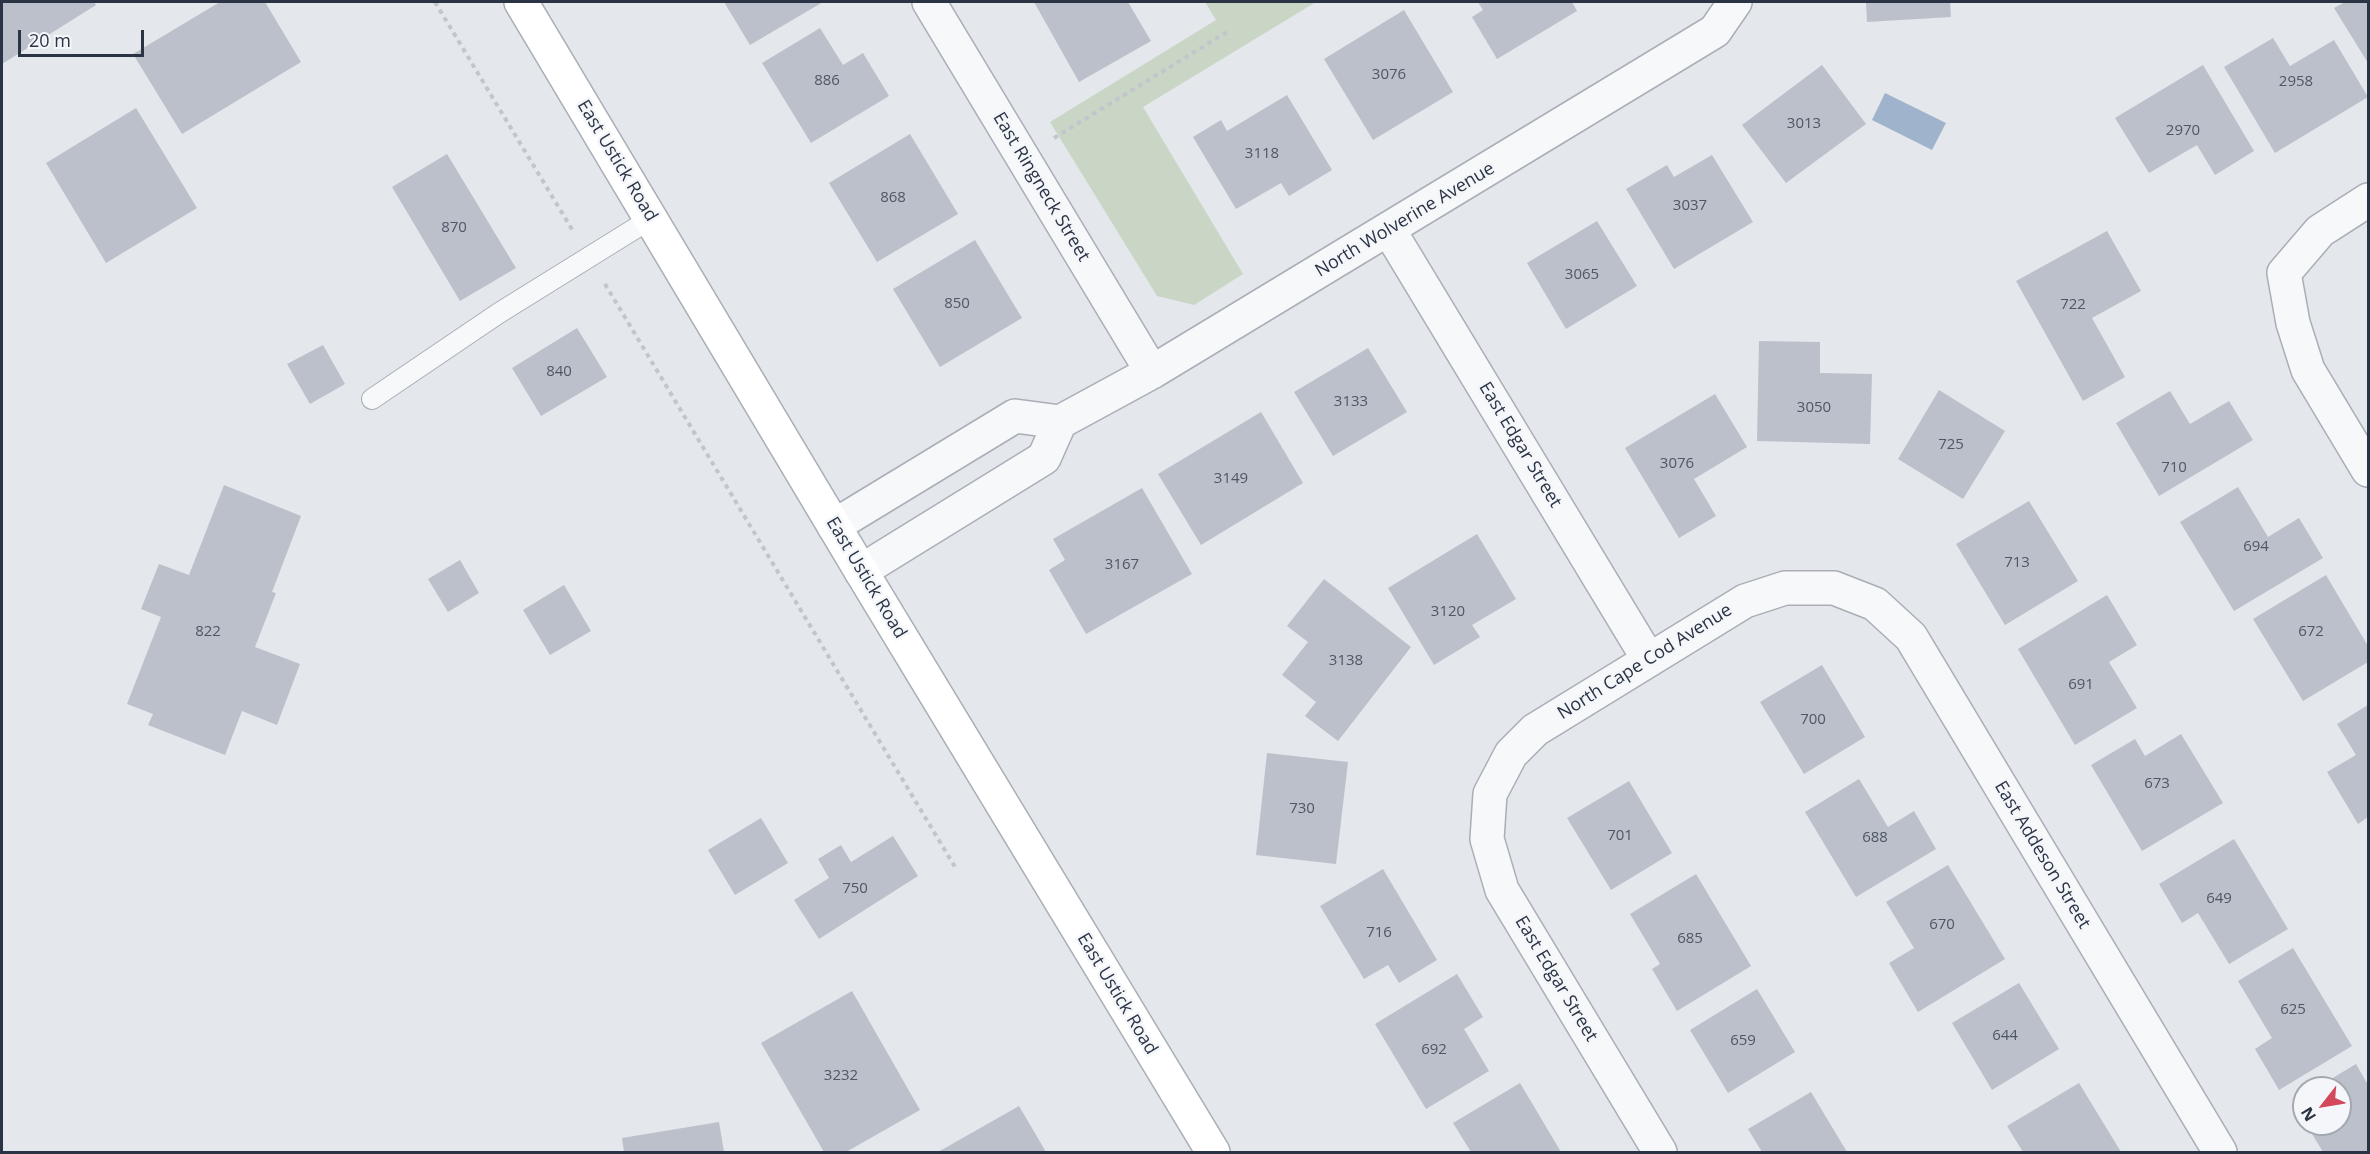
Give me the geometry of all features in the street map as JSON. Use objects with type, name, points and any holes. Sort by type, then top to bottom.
[{"type":"main road","name":"East Ustick Road","points":[[521,2],[652,218],[861,572],[1213,1152]]},
{"type":"street","name":"East Ringneck Street","points":[[929,2],[1152,372]]},
{"type":"street","name":"North Wolverine Avenue","points":[[1060,423],[1152,372],[1715,31],[1735,2]]},
{"type":"street","points":[[2368,200],[2320,231],[2284,273],[2293,323],[2308,370],[2368,470]]},
{"type":"street","name":"East Edgar Street","points":[[1389,230],[1649,660]]},
{"type":"street","points":[[834,526],[1015,417],[1060,423],[1044,458],[861,572]]},
{"type":"street","name":"North Cape Cod Avenue","points":[[1490,794],[1510,754],[1535,730],[1745,601],[1785,588],[1834,588]]},
{"type":"street","name":"East Addeson Street","points":[[1834,588],[1875,604],[1911,637],[2220,1152]]},
{"type":"street","name":"East Edgar Street","points":[[1490,794],[1487,839],[1502,890],[1660,1152]]},
{"type":"lane","points":[[372,399],[499,313],[652,218]]},
{"type":"path","points":[[435,2],[955,867]]},
{"type":"path","points":[[1023,157],[1227,32]]},
{"type":"green space","points":[[1205,2],[1316,2],[1143,107],[1243,274],[1194,305],[1157,296],[1050,122],[1216,20]]},
{"type":"water","points":[[1885,93],[1946,123],[1932,150],[1872,120]]},
{"type":"building","points":[[2,2],[94,2],[96,5],[2,64]]},
{"type":"building","points":[[220,2],[265,2],[301,62],[182,134],[133,54]]},
{"type":"building","points":[[724,2],[823,2],[750,45]]},
{"type":"building","points":[[1034,2],[1128,2],[1151,41],[1079,82]]},
{"type":"building","points":[[1478,2],[1572,2],[1577,11],[1497,59],[1472,17],[1483,10]]},
{"type":"building","points":[[1866,2],[1950,2],[1951,17],[1867,22]]},
{"type":"building","points":[[2345,2],[2368,2],[2368,63],[2334,8]]},
{"type":"building","points":[[1404,10],[1453,92],[1373,140],[1324,59]]},
{"type":"building","points":[[820,28],[843,65],[863,53],[889,96],[811,143],[762,63]]},
{"type":"building","points":[[2273,38],[2290,66],[2334,40],[2368,97],[2275,153],[2224,67]]},
{"type":"building","points":[[1822,65],[1866,124],[1786,183],[1742,125]]},
{"type":"building","points":[[2203,65],[2254,151],[2215,175],[2197,145],[2149,173],[2115,118]]},
{"type":"building","points":[[1287,95],[1332,170],[1289,196],[1281,183],[1236,209],[1193,137],[1221,120],[1227,131]]},
{"type":"building","points":[[136,108],[197,208],[106,263],[46,163]]},
{"type":"building","points":[[910,134],[958,214],[877,262],[829,183]]},
{"type":"building","points":[[447,154],[516,268],[460,301],[392,187]]},
{"type":"building","points":[[1712,155],[1753,222],[1674,269],[1626,189],[1667,165],[1674,177]]},
{"type":"building","points":[[1597,221],[1637,286],[1566,329],[1527,263]]},
{"type":"building","points":[[2107,231],[2141,291],[2092,318],[2125,377],[2083,401],[2016,281]]},
{"type":"building","points":[[975,240],[1022,318],[940,367],[893,289]]},
{"type":"building","points":[[577,328],[607,377],[541,416],[512,368]]},
{"type":"building","points":[[1759,341],[1820,342],[1820,373],[1872,374],[1870,444],[1757,441]]},
{"type":"building","points":[[323,345],[345,384],[310,404],[287,364]]},
{"type":"building","points":[[1368,348],[1407,412],[1333,456],[1294,392]]},
{"type":"building","points":[[1939,390],[2005,431],[1963,499],[1898,459]]},
{"type":"building","points":[[2170,391],[2190,424],[2229,401],[2253,440],[2159,496],[2116,423]]},
{"type":"building","points":[[1715,394],[1747,447],[1694,479],[1716,516],[1679,538],[1625,448]]},
{"type":"building","points":[[1261,412],[1303,483],[1201,545],[1158,474]]},
{"type":"building","points":[[224,485],[301,516],[272,592],[276,593],[255,647],[300,664],[277,725],[242,711],[225,755],[148,725],[153,714],[127,704],[161,617],[141,609],[159,564],[189,575]]},
{"type":"building","points":[[2238,487],[2268,537],[2299,518],[2323,558],[2234,611],[2180,522]]},
{"type":"building","points":[[1142,488],[1192,574],[1086,634],[1049,570],[1065,560],[1053,539]]},
{"type":"building","points":[[2029,501],[2078,581],[2005,625],[1956,544]]},
{"type":"building","points":[[1477,534],[1516,599],[1472,625],[1480,637],[1434,665],[1388,588]]},
{"type":"building","points":[[460,560],[479,593],[448,612],[428,579]]},
{"type":"building","points":[[2326,575],[2368,646],[2368,662],[2303,701],[2253,619]]},
{"type":"building","points":[[1324,579],[1411,647],[1338,741],[1305,716],[1316,702],[1282,675],[1308,642],[1287,626]]},
{"type":"building","points":[[564,585],[591,631],[550,655],[523,610]]},
{"type":"building","points":[[2107,595],[2137,645],[2109,662],[2137,708],[2075,745],[2018,649]]},
{"type":"building","points":[[1822,665],[1865,737],[1804,774],[1760,702]]},
{"type":"building","points":[[2368,705],[2368,817],[2358,824],[2327,772],[2356,755],[2337,724]]},
{"type":"building","points":[[2181,734],[2223,803],[2142,851],[2091,765],[2135,739],[2145,756]]},
{"type":"building","points":[[1267,753],[1348,762],[1336,864],[1256,855]]},
{"type":"building","points":[[1859,779],[1888,827],[1914,811],[1936,849],[1856,897],[1805,812]]},
{"type":"building","points":[[1629,781],[1672,853],[1611,890],[1567,818]]},
{"type":"building","points":[[761,818],[788,863],[735,895],[708,850]]},
{"type":"building","points":[[893,836],[918,876],[819,939],[794,900],[829,878],[818,859],[841,845],[851,862]]},
{"type":"building","points":[[2234,839],[2288,929],[2229,964],[2198,913],[2182,923],[2159,884]]},
{"type":"building","points":[[1948,865],[2005,959],[1918,1012],[1889,963],[1914,948],[1886,902]]},
{"type":"building","points":[[1383,869],[1437,960],[1399,983],[1388,965],[1364,979],[1320,906]]},
{"type":"building","points":[[1696,874],[1751,966],[1677,1011],[1652,969],[1660,964],[1630,914]]},
{"type":"building","points":[[2293,948],[2352,1046],[2302,1076],[2292,1076],[2292,1082],[2279,1090],[2255,1049],[2272,1038],[2238,981]]},
{"type":"building","points":[[1457,974],[1483,1017],[1464,1029],[1489,1071],[1426,1109],[1375,1024]]},
{"type":"building","points":[[2019,983],[2059,1049],[1992,1090],[1952,1023]]},
{"type":"building","points":[[1757,989],[1795,1052],[1728,1093],[1690,1030]]},
{"type":"building","points":[[852,991],[920,1110],[846,1152],[824,1152],[761,1043]]},
{"type":"building","points":[[2356,1064],[2368,1085],[2368,1152],[2323,1152],[2313,1136],[2352,1136],[2352,1076],[2336,1076]]},
{"type":"building","points":[[1520,1083],[1561,1152],[1471,1152],[1453,1123]]},
{"type":"building","points":[[2079,1083],[2121,1152],[2023,1152],[2007,1126]]},
{"type":"building","points":[[1811,1092],[1847,1152],[1762,1152],[1748,1129]]},
{"type":"building","points":[[1019,1106],[1046,1152],[938,1152]]},
{"type":"building","points":[[719,1122],[724,1152],[624,1152],[622,1138]]}]
